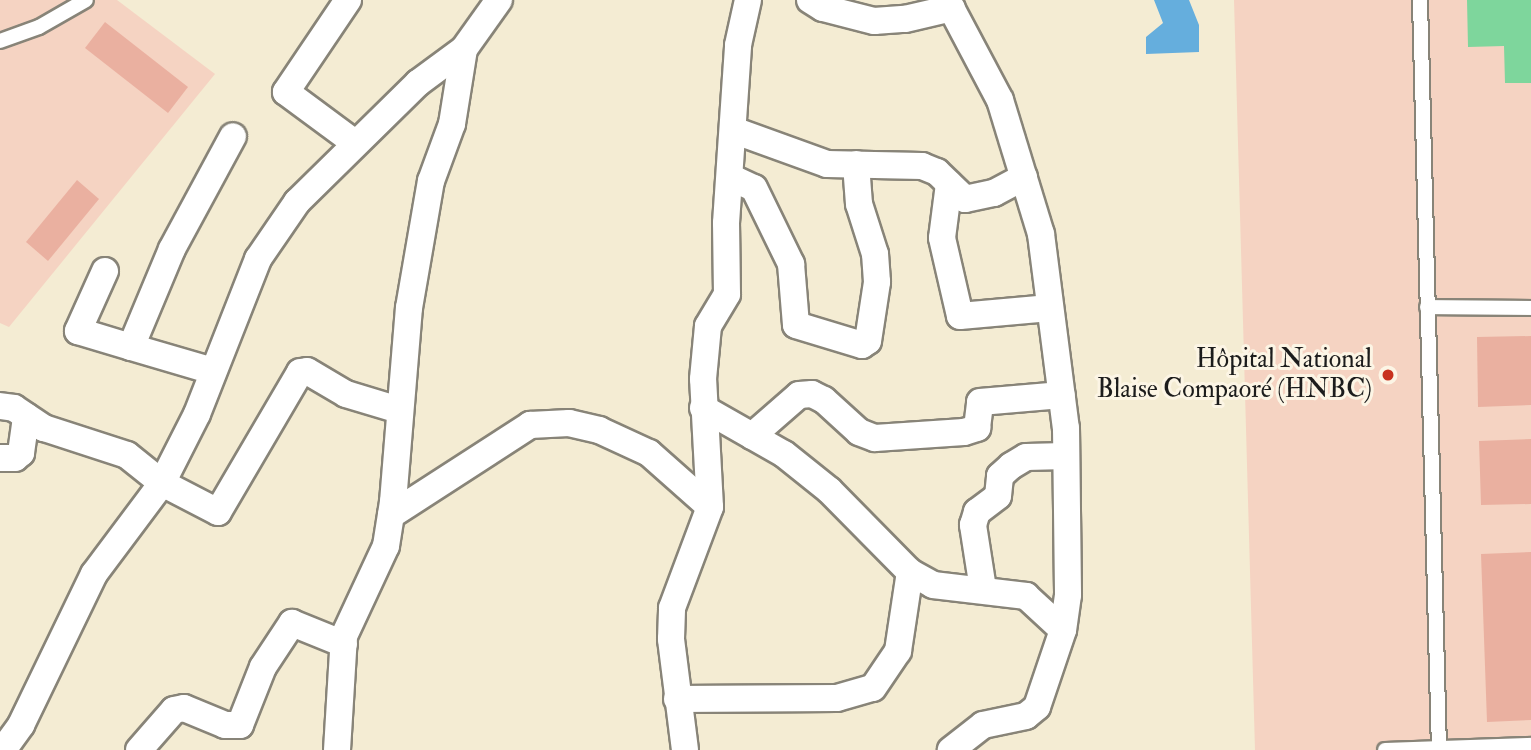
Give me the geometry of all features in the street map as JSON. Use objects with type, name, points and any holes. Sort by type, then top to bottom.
[{"type":"street","points":[[348,0],[286,92],[355,143]]},
{"type":"street","points":[[478,0],[481,28]]},
{"type":"street","points":[[3,750],[21,725],[94,574],[162,483],[197,414],[258,259],[297,202],[418,83],[464,49],[499,0]]},
{"type":"street","points":[[685,750],[677,699],[672,608],[710,507],[703,408],[708,326],[727,293],[730,177],[738,46],[748,0]]},
{"type":"street","points":[[810,0],[823,8],[874,21],[905,19],[950,4],[1000,100],[1041,234],[1062,396],[1066,456],[1068,595],[1063,630],[1037,707],[1027,716],[983,725],[951,750]]},
{"type":"street","points":[[337,750],[344,644],[348,625],[386,546],[418,241],[433,173],[455,113],[464,49]]},
{"type":"street","points":[[733,130],[827,164],[922,166],[937,172],[957,194],[974,199],[1024,177]]},
{"type":"street","points":[[131,346],[172,249],[233,136]]},
{"type":"street","points":[[730,177],[754,188],[791,264],[796,325],[862,345],[868,341],[877,282],[875,254],[859,204],[856,164]]},
{"type":"street","points":[[949,184],[942,238],[960,316],[1050,308]]},
{"type":"street","points":[[105,271],[77,327],[81,333],[213,371]]},
{"type":"street","points":[[0,406],[26,416],[44,428],[127,455],[162,483],[211,510],[222,510],[300,373],[307,371],[346,394],[400,410]]},
{"type":"street","points":[[752,436],[799,395],[811,394],[824,400],[859,432],[875,438],[964,432],[977,428],[981,402],[1062,396]]},
{"type":"street","points":[[703,408],[784,454],[828,490],[910,572],[933,585],[1027,596],[1063,630]]},
{"type":"street","points":[[0,458],[15,458],[20,453],[26,416]]},
{"type":"street","points":[[391,515],[530,425],[569,423],[599,430],[649,453],[710,507]]},
{"type":"street","points":[[983,589],[972,524],[977,512],[998,496],[1000,476],[1011,466],[1027,457],[1066,456]]},
{"type":"street","points":[[677,699],[837,698],[873,688],[898,651],[910,572]]},
{"type":"street","points":[[139,750],[174,710],[184,708],[225,726],[240,726],[263,667],[292,623],[344,644]]},
{"type":"lane","points":[[0,41],[39,27],[86,0]]},
{"type":"lane","points":[[1420,0],[1439,749]]},
{"type":"lane","points":[[1427,307],[1531,308]]},
{"type":"lane","points":[[1385,750],[1531,745]]},
{"type":"shaded area","points":[[0,0],[117,0],[215,74],[9,327],[0,323]]},
{"type":"shaded area","name":"Hôpital National Blaise Compaoré (HNBC)","points":[[1234,0],[1531,0],[1531,750],[1255,750]]},
{"type":"green space","points":[[1467,0],[1531,0],[1531,83],[1505,83],[1504,46],[1468,47]]},
{"type":"water","points":[[1154,0],[1189,0],[1199,25],[1199,52],[1146,54],[1146,37],[1163,23]]},
{"type":"building","points":[[105,22],[188,87],[168,113],[85,48]]},
{"type":"building","points":[[77,180],[99,199],[48,261],[26,242]]},
{"type":"building","points":[[1531,336],[1531,405],[1478,407],[1477,337]]},
{"type":"building","points":[[1531,439],[1531,504],[1481,505],[1479,441]]},
{"type":"building","points":[[1531,552],[1531,720],[1487,722],[1481,554]]},
{"type":"place","name":"Hôpital National Blaise Compaoré (HNBC)","points":[[1388,375]]}]
